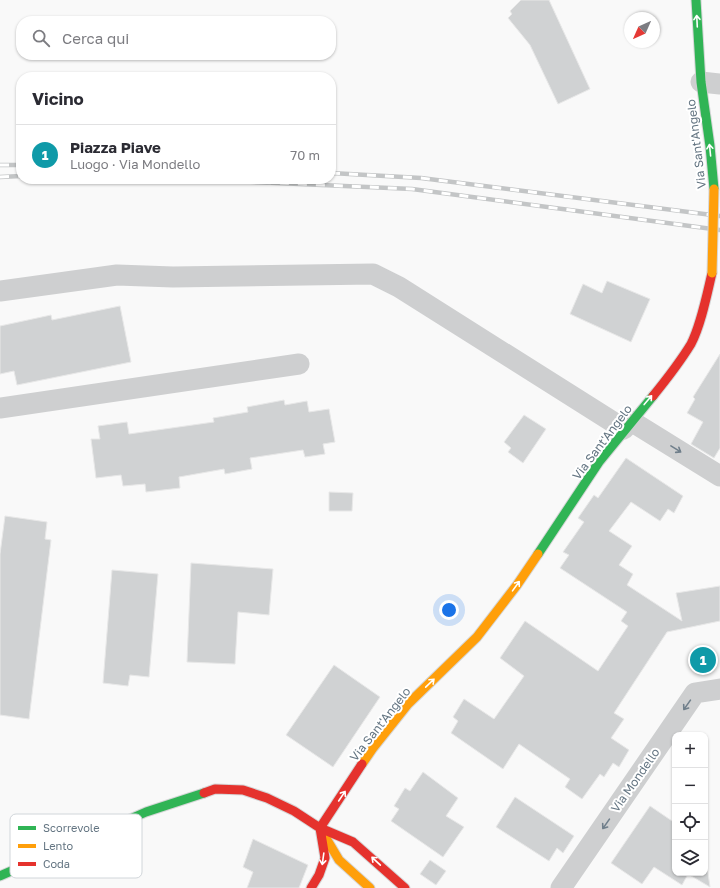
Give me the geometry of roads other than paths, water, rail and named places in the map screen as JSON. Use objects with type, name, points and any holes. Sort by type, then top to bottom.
[{"type":"street","name":"Via Sant'Angelo","points":[[320,828],[374,748],[408,704],[477,637],[517,585],[599,462],[664,382],[691,343],[714,281],[714,189],[710,146],[710,83],[696,0]]},
{"type":"street","points":[[0,291],[117,275],[173,277],[373,274],[399,287],[628,425],[720,476]]},
{"type":"street","points":[[0,408],[299,364]]},
{"type":"street","name":"Via Mondello","points":[[561,888],[696,693],[720,689]]},
{"type":"street","points":[[141,814],[215,789],[243,790],[267,798],[294,811],[320,828],[353,842],[405,888]]},
{"type":"street","points":[[311,888],[319,875],[325,858],[320,828]]},
{"type":"street","points":[[320,828],[340,860],[370,888]]},
{"type":"street","points":[[0,876],[10,872]]},
{"type":"railway","points":[[0,165],[16,165]]},
{"type":"railway","points":[[336,173],[421,178],[720,216]]},
{"type":"railway","points":[[0,177],[16,176]]},
{"type":"railway","points":[[301,184],[412,189],[720,230]]},
{"type":"place","name":"Piazza Piave","points":[[703,660]]}]
